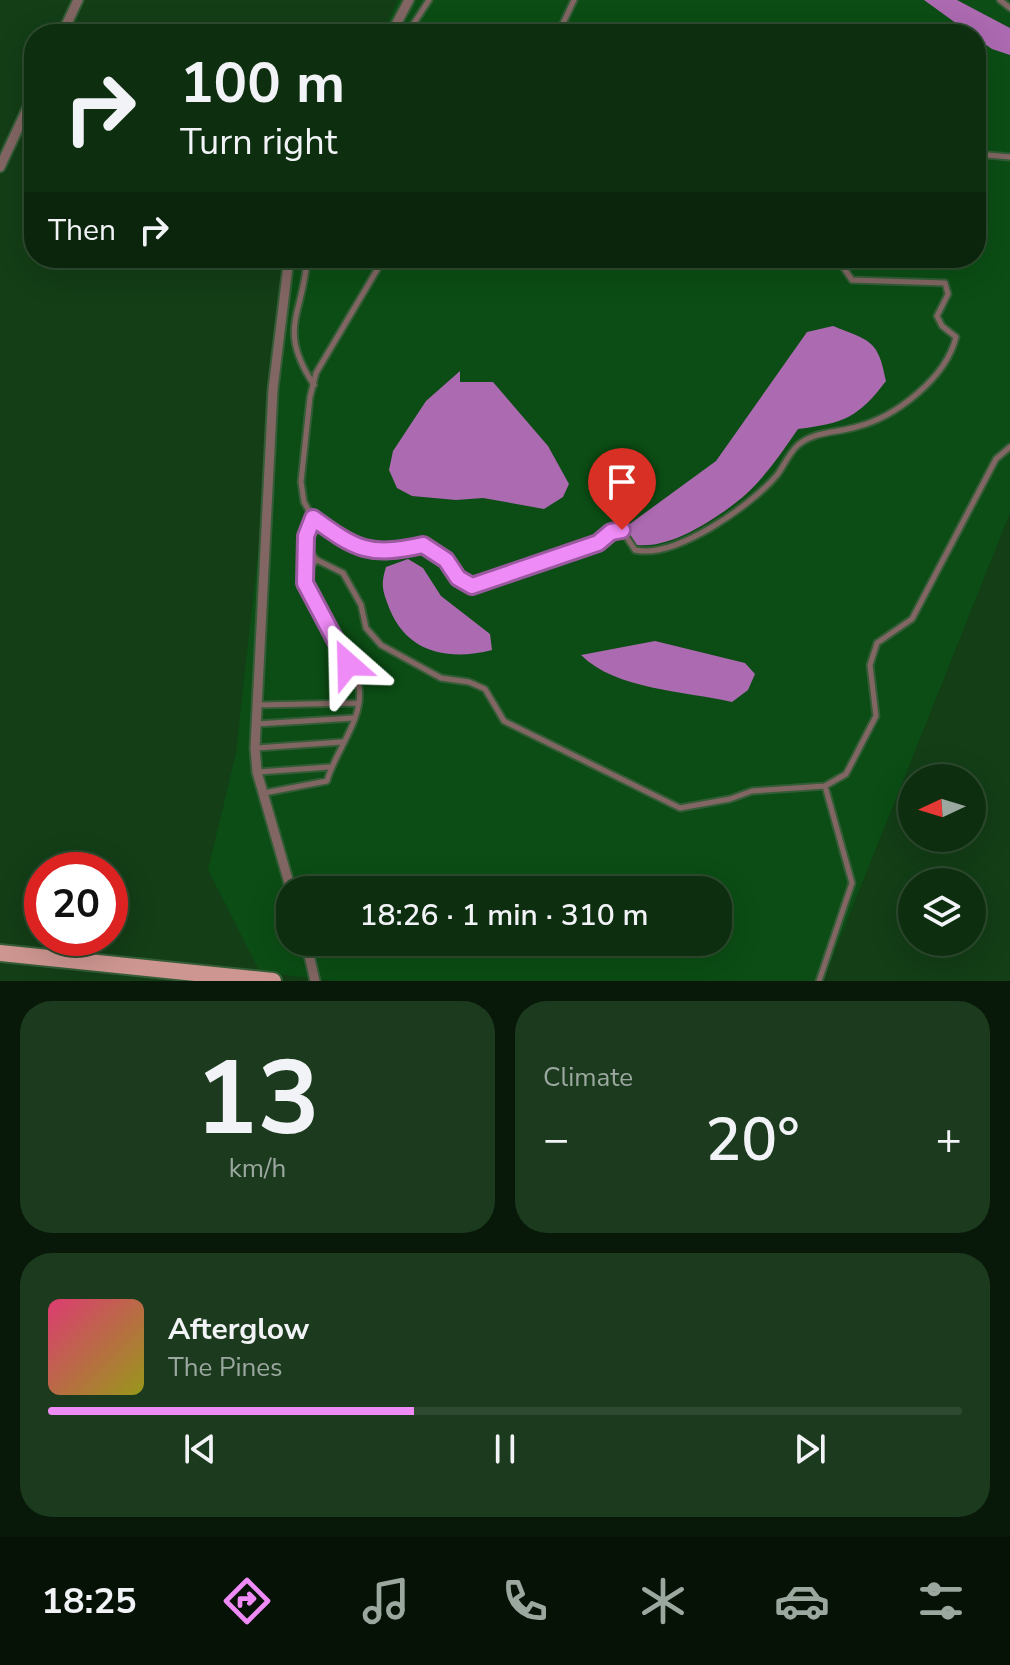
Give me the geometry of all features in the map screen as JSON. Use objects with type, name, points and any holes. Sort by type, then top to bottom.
[{"type":"main road","points":[[0,953],[273,981]]},
{"type":"street","points":[[67,24],[78,0]]},
{"type":"street","points":[[396,24],[409,0]]},
{"type":"street","points":[[0,167],[24,115]]},
{"type":"street","points":[[287,876],[257,772],[255,724],[273,389],[288,268]]},
{"type":"street","points":[[309,956],[315,981]]},
{"type":"lane","points":[[413,24],[429,0]]},
{"type":"lane","points":[[563,24],[574,0]]},
{"type":"lane","points":[[1000,0],[1010,8]]},
{"type":"lane","points":[[986,155],[1010,157]]},
{"type":"lane","points":[[306,268],[293,319],[295,348],[314,385]]},
{"type":"lane","points":[[378,268],[316,373],[301,482],[304,502],[313,518],[342,539],[367,550],[386,553],[423,545],[446,560],[458,578],[472,586],[598,543],[611,532],[622,530],[635,550],[646,552],[669,548],[746,507],[777,476],[797,446],[817,434],[855,428],[895,412],[919,393],[953,349],[956,337],[942,326],[937,316],[948,294],[945,283],[852,280],[844,268]]},
{"type":"lane","points":[[307,549],[317,560],[343,573],[361,605],[366,628],[381,645],[441,678],[469,682],[485,689],[504,721],[680,808],[730,799],[752,791],[825,786],[846,774],[876,716],[870,665],[877,643],[912,619],[996,459],[1010,447]]},
{"type":"lane","points":[[264,793],[327,781],[357,703],[359,689],[328,621],[309,595],[305,571],[306,536],[313,518]]},
{"type":"lane","points":[[305,571],[317,560]]},
{"type":"lane","points":[[257,705],[357,703]]},
{"type":"lane","points":[[255,724],[353,718]]},
{"type":"lane","points":[[255,748],[343,742]]},
{"type":"lane","points":[[257,772],[330,767]]},
{"type":"lane","points":[[819,981],[852,883],[825,786]]},
{"type":"green space","points":[[398,0],[1010,0],[1010,513],[910,764],[898,764],[898,793],[823,981],[335,981],[260,972],[208,870],[236,753],[277,379],[284,268],[986,268],[986,24],[387,24]]},
{"type":"shaded area","points":[[924,0],[957,0],[1010,28],[1010,55],[986,45],[986,24],[957,24]]},
{"type":"shaded area","points":[[833,326],[864,339],[880,357],[886,381],[867,403],[839,421],[798,429],[752,488],[698,528],[655,544],[628,543],[627,526],[716,461],[807,332]]},
{"type":"shaded area","points":[[460,371],[460,382],[493,382],[548,446],[569,484],[563,497],[544,509],[483,498],[456,500],[412,496],[397,488],[389,470],[393,451],[426,401]]},
{"type":"shaded area","points":[[408,559],[423,568],[441,596],[490,634],[492,650],[446,654],[407,636],[390,610],[383,584],[386,567]]},
{"type":"shaded area","points":[[655,641],[745,663],[755,674],[748,690],[732,702],[632,682],[596,667],[581,655]]},
{"type":"route","points":[[348,664],[328,621],[309,595],[305,583],[306,536],[313,518],[342,539],[367,550],[386,553],[423,545],[446,560],[458,578],[472,586],[598,543],[611,532],[622,530]]}]
